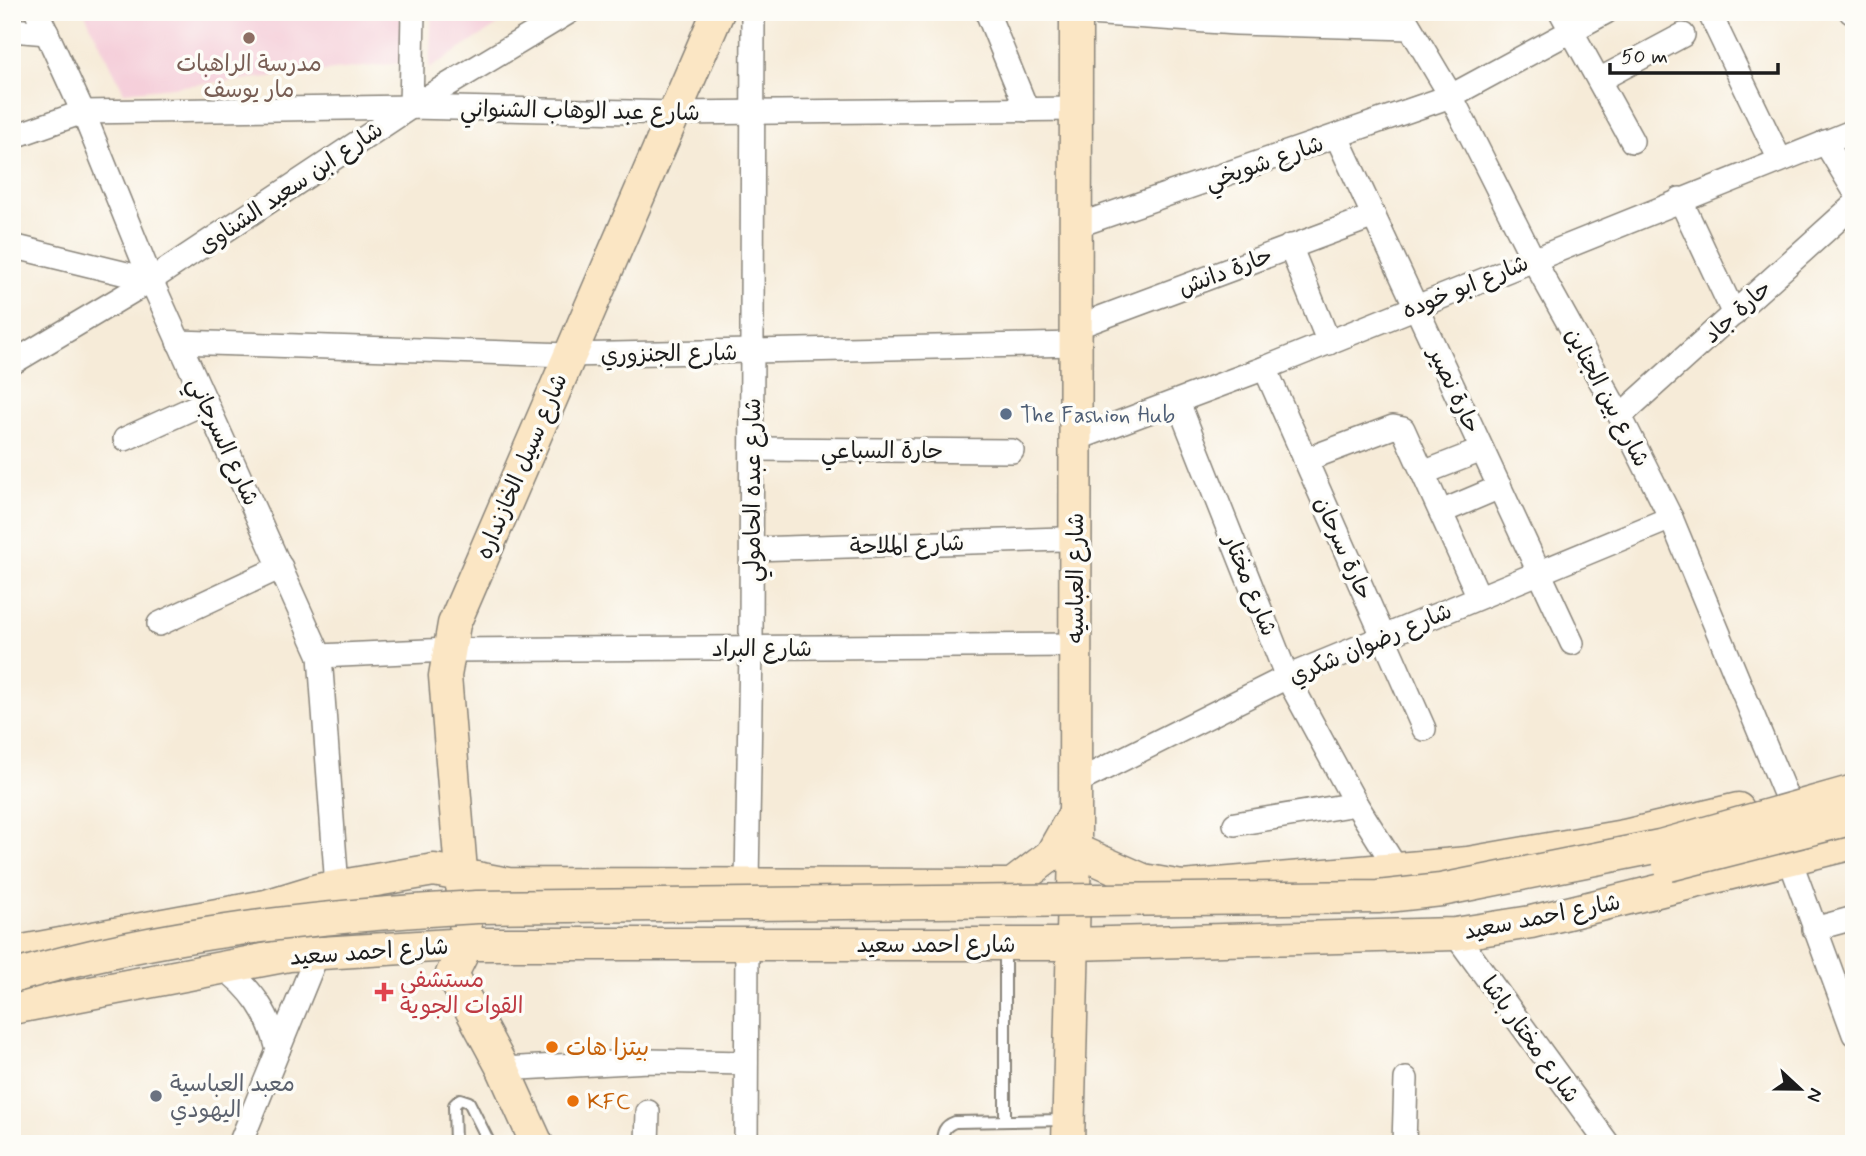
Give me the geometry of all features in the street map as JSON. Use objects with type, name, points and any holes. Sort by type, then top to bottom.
[{"type":"main road","name":"شارع سبيل الخازنداره","points":[[467,944],[459,873],[445,676],[454,624],[718,12]]},
{"type":"main road","name":"شارع العباسيه","points":[[1069,1132],[1075,850],[1075,12]]},
{"type":"main road","points":[[1075,850],[1143,880],[1182,887],[1398,871],[1528,854],[1625,836],[1816,788],[1854,775]]},
{"type":"main road","points":[[1816,788],[1809,801],[1809,816],[1816,830],[1828,838],[1853,835]]},
{"type":"main road","points":[[12,977],[174,938],[323,917],[400,911],[477,907],[1378,897],[1441,890],[1660,846],[1854,791]]},
{"type":"main road","points":[[12,953],[266,906],[337,887],[434,870],[508,884],[1012,885],[1051,855],[1069,827],[1075,797]]},
{"type":"main road","points":[[1780,797],[1801,823],[1802,841],[1792,859]]},
{"type":"main road","points":[[12,986],[175,948],[250,935],[400,921],[1318,913],[1438,905],[1525,894],[1853,835]]},
{"type":"main road","name":"شارع احمد سعيد","points":[[12,1008],[221,966],[318,952],[467,944],[1072,944],[1455,934],[1531,922],[1792,859],[1853,835]]},
{"type":"main road","points":[[1203,886],[1187,905],[1184,918],[1191,926],[1217,940]]},
{"type":"main road","points":[[467,944],[452,974],[503,1069],[537,1144]]},
{"type":"street","points":[[411,107],[413,12]]},
{"type":"street","name":"شارع ابن سعيد الشناوى","points":[[12,363],[151,280],[411,107],[569,12]]},
{"type":"street","name":"شارع عبده الحامولي","points":[[747,883],[752,549],[753,12]]},
{"type":"street","points":[[987,12],[1027,110]]},
{"type":"street","points":[[1075,12],[1234,18],[1405,20]]},
{"type":"street","name":"شارع شويخي","points":[[1076,226],[1451,96],[1566,21],[1606,12]]},
{"type":"street","points":[[1709,12],[1780,160]]},
{"type":"street","name":"شارع بين الجناين","points":[[1405,20],[1451,96],[1533,259],[1620,416],[1671,518],[1780,797]]},
{"type":"street","points":[[1566,21],[1632,141]]},
{"type":"street","points":[[12,30],[42,23]]},
{"type":"street","name":"شارع السرجاني","points":[[42,23],[83,112],[178,342],[320,656],[337,887]]},
{"type":"street","points":[[1599,80],[1683,35]]},
{"type":"street","name":"شارع عبد الوهاب الشنواني","points":[[12,137],[83,112],[411,107],[674,113],[1076,109]]},
{"type":"street","name":"شارع ابو خوده","points":[[1076,439],[1265,368],[1415,305],[1854,131]]},
{"type":"street","name":"حارة نصير","points":[[1337,137],[1572,643]]},
{"type":"street","points":[[1825,142],[1854,190]]},
{"type":"street","points":[[1681,200],[1734,314]]},
{"type":"street","name":"حارة جاد","points":[[1620,416],[1854,205]]},
{"type":"street","name":"حارة دانش","points":[[1076,335],[1290,246],[1374,216]]},
{"type":"street","points":[[12,246],[151,280]]},
{"type":"street","points":[[1290,246],[1329,342]]},
{"type":"street","name":"شارع الجنزوري","points":[[178,342],[569,355],[752,351],[1076,335]]},
{"type":"street","name":"حارة سرحان","points":[[1265,368],[1424,729]]},
{"type":"street","points":[[125,439],[206,402]]},
{"type":"street","name":"شارع مختار","points":[[1178,402],[1287,677],[1356,804],[1398,871]]},
{"type":"street","points":[[1305,460],[1393,426],[1403,429],[1479,597]]},
{"type":"street","name":"حارة السباعي","points":[[751,449],[1012,451]]},
{"type":"street","points":[[1423,473],[1482,450]]},
{"type":"street","points":[[1441,512],[1500,486]]},
{"type":"street","name":"شارع رضوان شكري","points":[[1075,797],[1287,677],[1671,518]]},
{"type":"street","name":"شارع الملاحة","points":[[752,549],[1062,539]]},
{"type":"street","points":[[159,624],[281,568]]},
{"type":"street","name":"شارع البراد","points":[[320,656],[448,650],[1075,645]]},
{"type":"street","points":[[1235,824],[1356,804]]},
{"type":"street","points":[[1792,859],[1814,929],[1854,1034]]},
{"type":"street","points":[[1814,929],[1854,918]]},
{"type":"street","name":"شارع مختار باشا","points":[[1455,934],[1608,1144]]},
{"type":"street","points":[[746,1144],[747,946]]},
{"type":"street","points":[[240,1144],[318,952]]},
{"type":"street","points":[[221,966],[259,1002],[268,1017],[278,1050]]},
{"type":"street","points":[[503,1069],[648,1061],[746,1063]]},
{"type":"street","points":[[1404,1144],[1406,1079]]},
{"type":"street","points":[[647,1144],[648,1112]]},
{"type":"lane","points":[[1005,944],[1005,1121]]},
{"type":"lane","points":[[455,1144],[454,1105],[460,1099],[469,1102],[490,1144]]},
{"type":"lane","points":[[942,1144],[942,1133],[947,1125],[954,1122],[1005,1121],[1069,1132]]},
{"type":"shaded area","name":"مدرسة الراهبات مار يوسف","points":[[84,12],[403,12],[401,63],[124,92]]},
{"type":"shaded area","points":[[432,12],[518,12],[429,69]]},
{"type":"place","name":"مدرسة الراهبات مار يوسف","points":[[249,38]]},
{"type":"place","name":"The Fashion Hub","points":[[1006,414]]},
{"type":"place","name":"مستشفى القوات الجوية","points":[[384,992]]},
{"type":"place","name":"بيتزا هات","points":[[552,1047]]},
{"type":"place","name":"معبد العباسية اليهودي","points":[[156,1096]]},
{"type":"place","name":"KFC","points":[[573,1101]]}]
